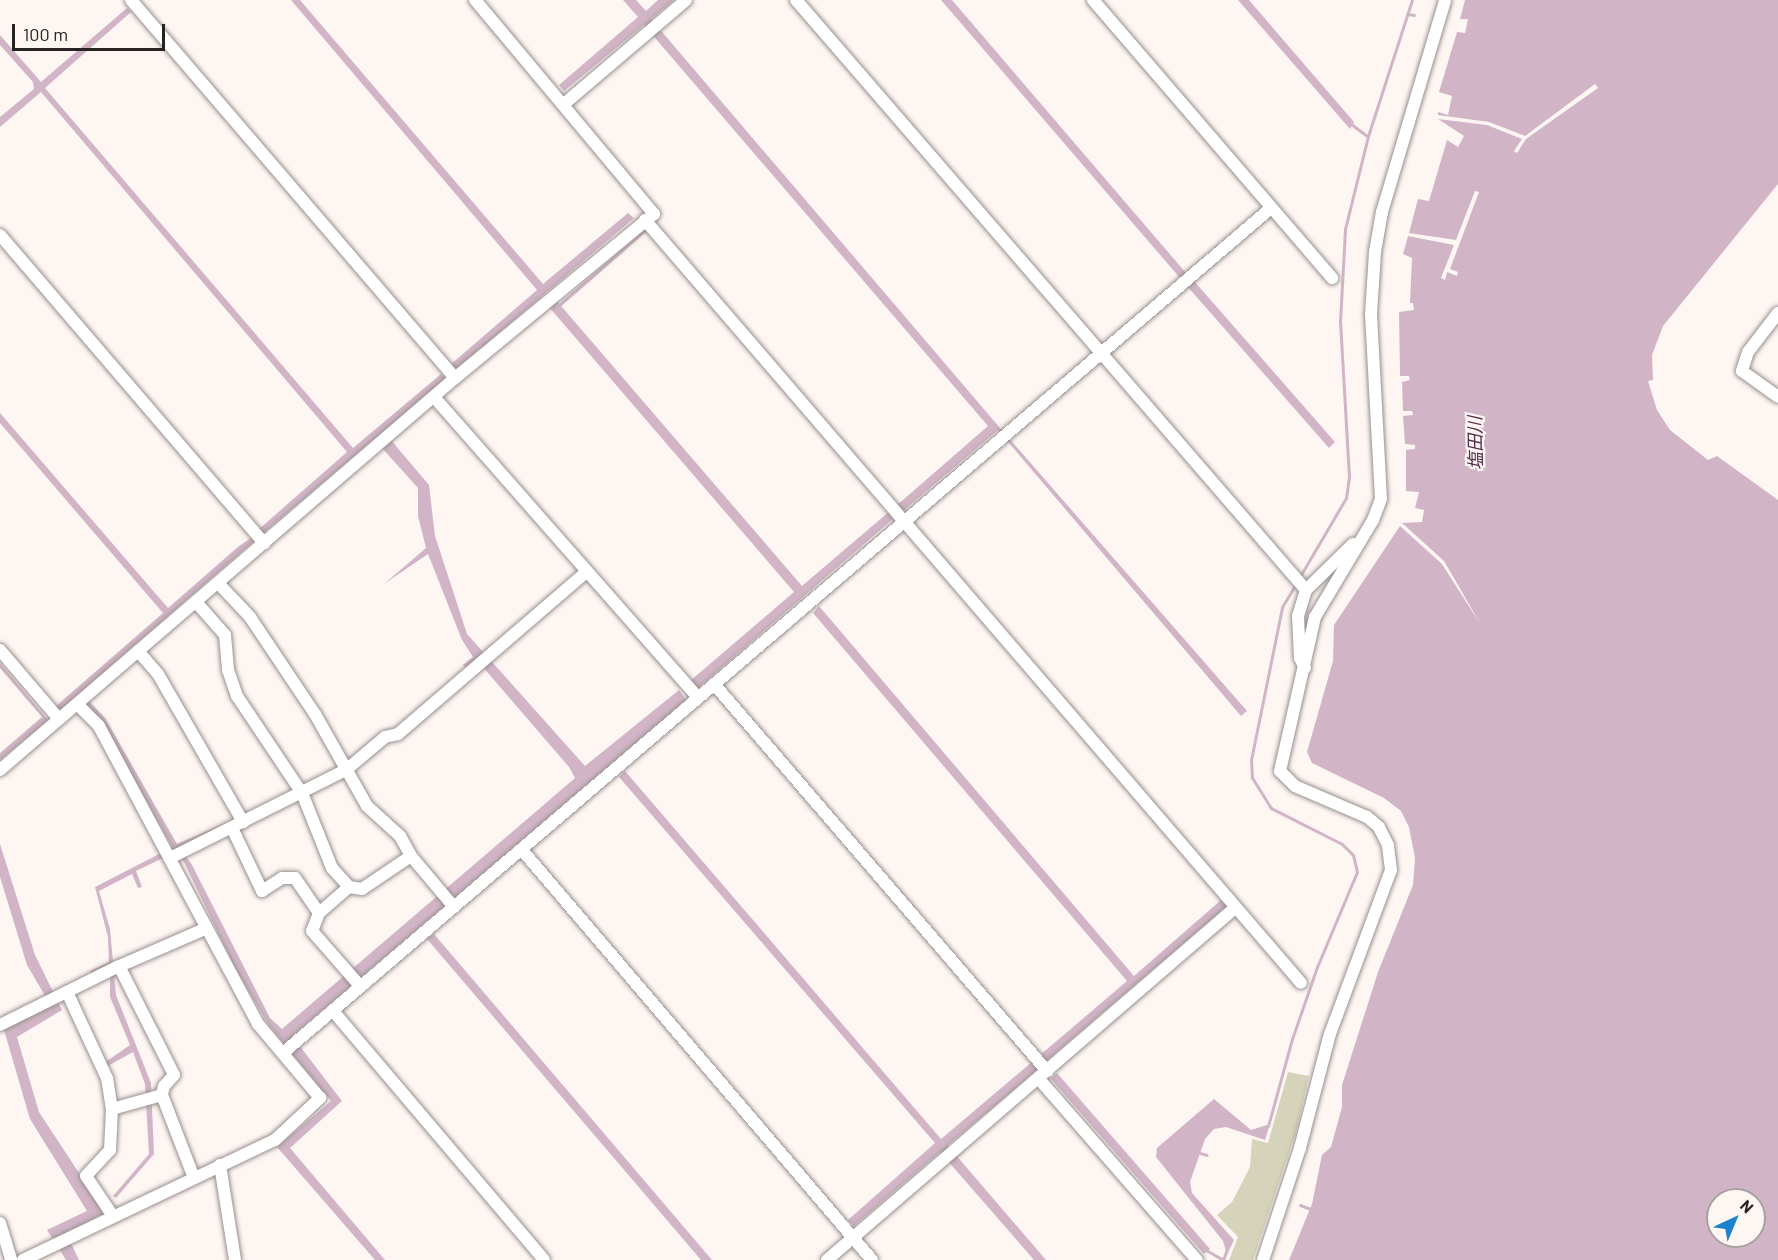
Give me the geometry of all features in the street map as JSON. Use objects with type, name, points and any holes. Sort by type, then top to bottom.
[{"type":"street","points":[[131,0],[454,378]]},
{"type":"street","points":[[0,770],[454,378],[654,214],[475,0]]},
{"type":"street","points":[[564,104],[686,0]]},
{"type":"street","points":[[796,0],[1291,576],[1304,588]]},
{"type":"street","points":[[1093,0],[1332,278]]},
{"type":"street","points":[[1263,1260],[1300,1148],[1333,1025],[1391,870],[1388,845],[1379,827],[1367,817],[1295,786],[1280,771],[1306,669],[1315,617],[1381,499],[1371,314],[1375,252],[1382,212],[1445,0]]},
{"type":"street","points":[[285,1051],[426,931],[452,904],[522,850],[617,768],[692,693],[714,684],[809,602],[898,515],[1004,435],[1271,208]]},
{"type":"street","points":[[645,220],[1301,983]]},
{"type":"street","points":[[0,235],[264,543]]},
{"type":"street","points":[[1778,313],[1748,352],[1742,371],[1778,397]]},
{"type":"street","points":[[434,396],[585,573],[692,693]]},
{"type":"street","points":[[1306,669],[1300,658],[1298,616],[1304,588],[1351,544],[1357,544]]},
{"type":"street","points":[[178,854],[346,770],[386,737],[398,734],[585,573]]},
{"type":"street","points":[[218,583],[250,617],[367,806],[400,836],[411,856],[452,904]]},
{"type":"street","points":[[195,602],[225,635],[228,670],[237,696],[302,793],[332,868],[349,887],[362,889],[411,856]]},
{"type":"street","points":[[0,650],[59,719]]},
{"type":"street","points":[[138,651],[158,674],[238,825],[262,891],[282,878],[295,878],[319,913]]},
{"type":"street","points":[[714,684],[1045,1068],[1197,1260]]},
{"type":"street","points":[[23,1260],[275,1140],[320,1098],[285,1051],[258,1024],[207,928],[178,854],[99,726],[77,704]]},
{"type":"street","points":[[522,850],[872,1260]]},
{"type":"street","points":[[349,887],[319,913],[312,931],[361,987]]},
{"type":"street","points":[[827,1260],[1045,1068],[1235,908]]},
{"type":"street","points":[[0,1025],[114,968],[207,928]]},
{"type":"street","points":[[112,1109],[152,1098],[174,1075],[114,968]]},
{"type":"street","points":[[57,997],[107,1078],[112,1109],[110,1150],[86,1176],[113,1216]]},
{"type":"street","points":[[333,1011],[544,1260]]},
{"type":"street","points":[[152,1098],[194,1178]]},
{"type":"street","points":[[219,1166],[235,1260]]},
{"type":"street","points":[[0,1223],[11,1260]]},
{"type":"shaded area","points":[[1288,1072],[1309,1076],[1296,1132],[1253,1260],[1229,1260],[1238,1237],[1217,1215],[1232,1202],[1250,1167],[1252,1139],[1268,1143]]},
{"type":"water","points":[[291,0],[300,0],[543,284],[628,213],[634,218],[454,371],[450,365],[537,290]]},
{"type":"water","points":[[623,0],[636,0],[646,11],[658,0],[674,0],[651,19],[1000,428],[1247,711],[1241,716],[998,430],[902,512],[896,506],[988,426],[644,25],[564,91],[559,85],[638,17]]},
{"type":"water","points":[[941,0],[952,0],[1186,273],[1180,278]]},
{"type":"water","points":[[1238,0],[1249,0],[1354,122],[1350,129]]},
{"type":"water","name":"塩田川","points":[[1465,0],[1778,0],[1778,184],[1663,326],[1652,355],[1653,380],[1648,381],[1657,410],[1670,430],[1708,460],[1717,456],[1778,500],[1778,1260],[1289,1260],[1312,1204],[1322,1155],[1331,1147],[1342,1107],[1342,1085],[1378,972],[1413,885],[1415,858],[1409,827],[1401,811],[1384,798],[1312,763],[1307,752],[1333,661],[1334,625],[1400,526],[1442,564],[1481,625],[1444,561],[1402,523],[1422,522],[1424,510],[1415,508],[1419,492],[1406,491],[1406,450],[1415,449],[1415,445],[1405,444],[1403,416],[1413,415],[1412,411],[1403,411],[1402,382],[1410,380],[1409,376],[1400,376],[1399,312],[1414,310],[1413,303],[1410,303],[1412,258],[1403,254],[1408,236],[1454,245],[1441,278],[1445,280],[1447,272],[1457,276],[1458,272],[1450,269],[1479,192],[1475,191],[1456,240],[1409,233],[1418,199],[1429,201],[1447,140],[1458,147],[1464,136],[1438,119],[1487,125],[1522,139],[1514,151],[1517,153],[1526,139],[1598,88],[1595,84],[1525,136],[1489,122],[1438,115],[1438,112],[1448,115],[1452,96],[1439,92],[1457,32],[1465,33],[1468,19],[1460,19]]},
{"type":"water","points":[[127,8],[131,12],[45,88],[353,448],[441,374],[445,379],[262,534],[259,529],[347,452],[41,92],[0,127],[0,117],[34,89],[33,82],[0,45],[0,35],[41,82]]},
{"type":"water","points":[[1194,281],[1335,442],[1329,448],[1187,286]]},
{"type":"water","points":[[556,300],[802,586],[891,510],[895,517],[697,689],[690,681],[794,592],[549,307]]},
{"type":"water","points":[[0,413],[168,608],[239,546],[251,538],[254,541],[60,710],[56,706],[163,613],[0,423]]},
{"type":"water","points":[[390,439],[429,485],[435,536],[467,634],[585,766],[679,690],[686,700],[292,1036],[342,1101],[290,1148],[385,1260],[375,1260],[277,1147],[331,1101],[268,1024],[235,968],[182,858],[174,850],[103,724],[85,702],[87,699],[105,718],[177,844],[237,818],[180,850],[191,863],[270,1018],[282,1029],[575,778],[569,767],[482,666],[474,660],[466,668],[463,665],[473,657],[462,640],[428,554],[384,584],[426,548],[418,516],[418,488],[381,447]]},
{"type":"water","points":[[819,606],[1134,976],[1221,900],[1227,906],[1045,1062],[1039,1056],[1127,981],[813,613]]},
{"type":"water","points":[[0,663],[48,720],[0,760],[0,753],[42,717],[0,668]]},
{"type":"water","points":[[625,771],[941,1139],[1032,1062],[1038,1069],[948,1145],[951,1149],[944,1155],[940,1152],[854,1226],[848,1220],[935,1143],[619,777]]},
{"type":"water","points":[[0,844],[35,955],[62,1010],[17,1037],[39,1112],[102,1208],[103,1214],[66,1233],[79,1260],[66,1260],[47,1230],[87,1211],[30,1119],[4,1030],[51,1006],[27,965],[0,877]]},
{"type":"water","points":[[165,851],[167,856],[136,871],[142,887],[138,888],[132,874],[99,891],[110,929],[116,995],[151,1083],[154,1154],[116,1198],[113,1196],[149,1154],[145,1084],[133,1052],[106,1067],[104,1063],[130,1045],[110,997],[110,967],[92,975],[90,971],[109,962],[108,937],[95,887]]},
{"type":"water","points":[[434,934],[712,1260],[701,1260],[427,939]]},
{"type":"water","points":[[1057,1073],[1210,1249],[1204,1254],[1051,1079]]},
{"type":"water","points":[[1214,1099],[1251,1130],[1270,1124],[1265,1140],[1226,1127],[1214,1129],[1205,1139],[1190,1182],[1192,1193],[1234,1240],[1227,1255],[1223,1241],[1156,1157],[1157,1148]]},
{"type":"water","points":[[955,1154],[1046,1260],[1034,1260],[947,1160]]},
{"type":"waterway","points":[[1299,578],[1346,498],[1349,477],[1340,322],[1345,229],[1368,136],[1412,0]]},
{"type":"waterway","points":[[1408,14],[1414,15]]},
{"type":"waterway","points":[[1351,124],[1367,136]]},
{"type":"waterway","points":[[558,306],[645,230]]},
{"type":"waterway","points":[[1268,1126],[1292,1039],[1317,967],[1357,872],[1353,855],[1342,844],[1271,808],[1252,778],[1251,760],[1282,607],[1296,584]]},
{"type":"waterway","points":[[1196,1152],[1207,1155]]},
{"type":"waterway","points":[[1300,1205],[1313,1210]]},
{"type":"waterway","points":[[1206,1250],[1223,1260],[1227,1249]]}]
